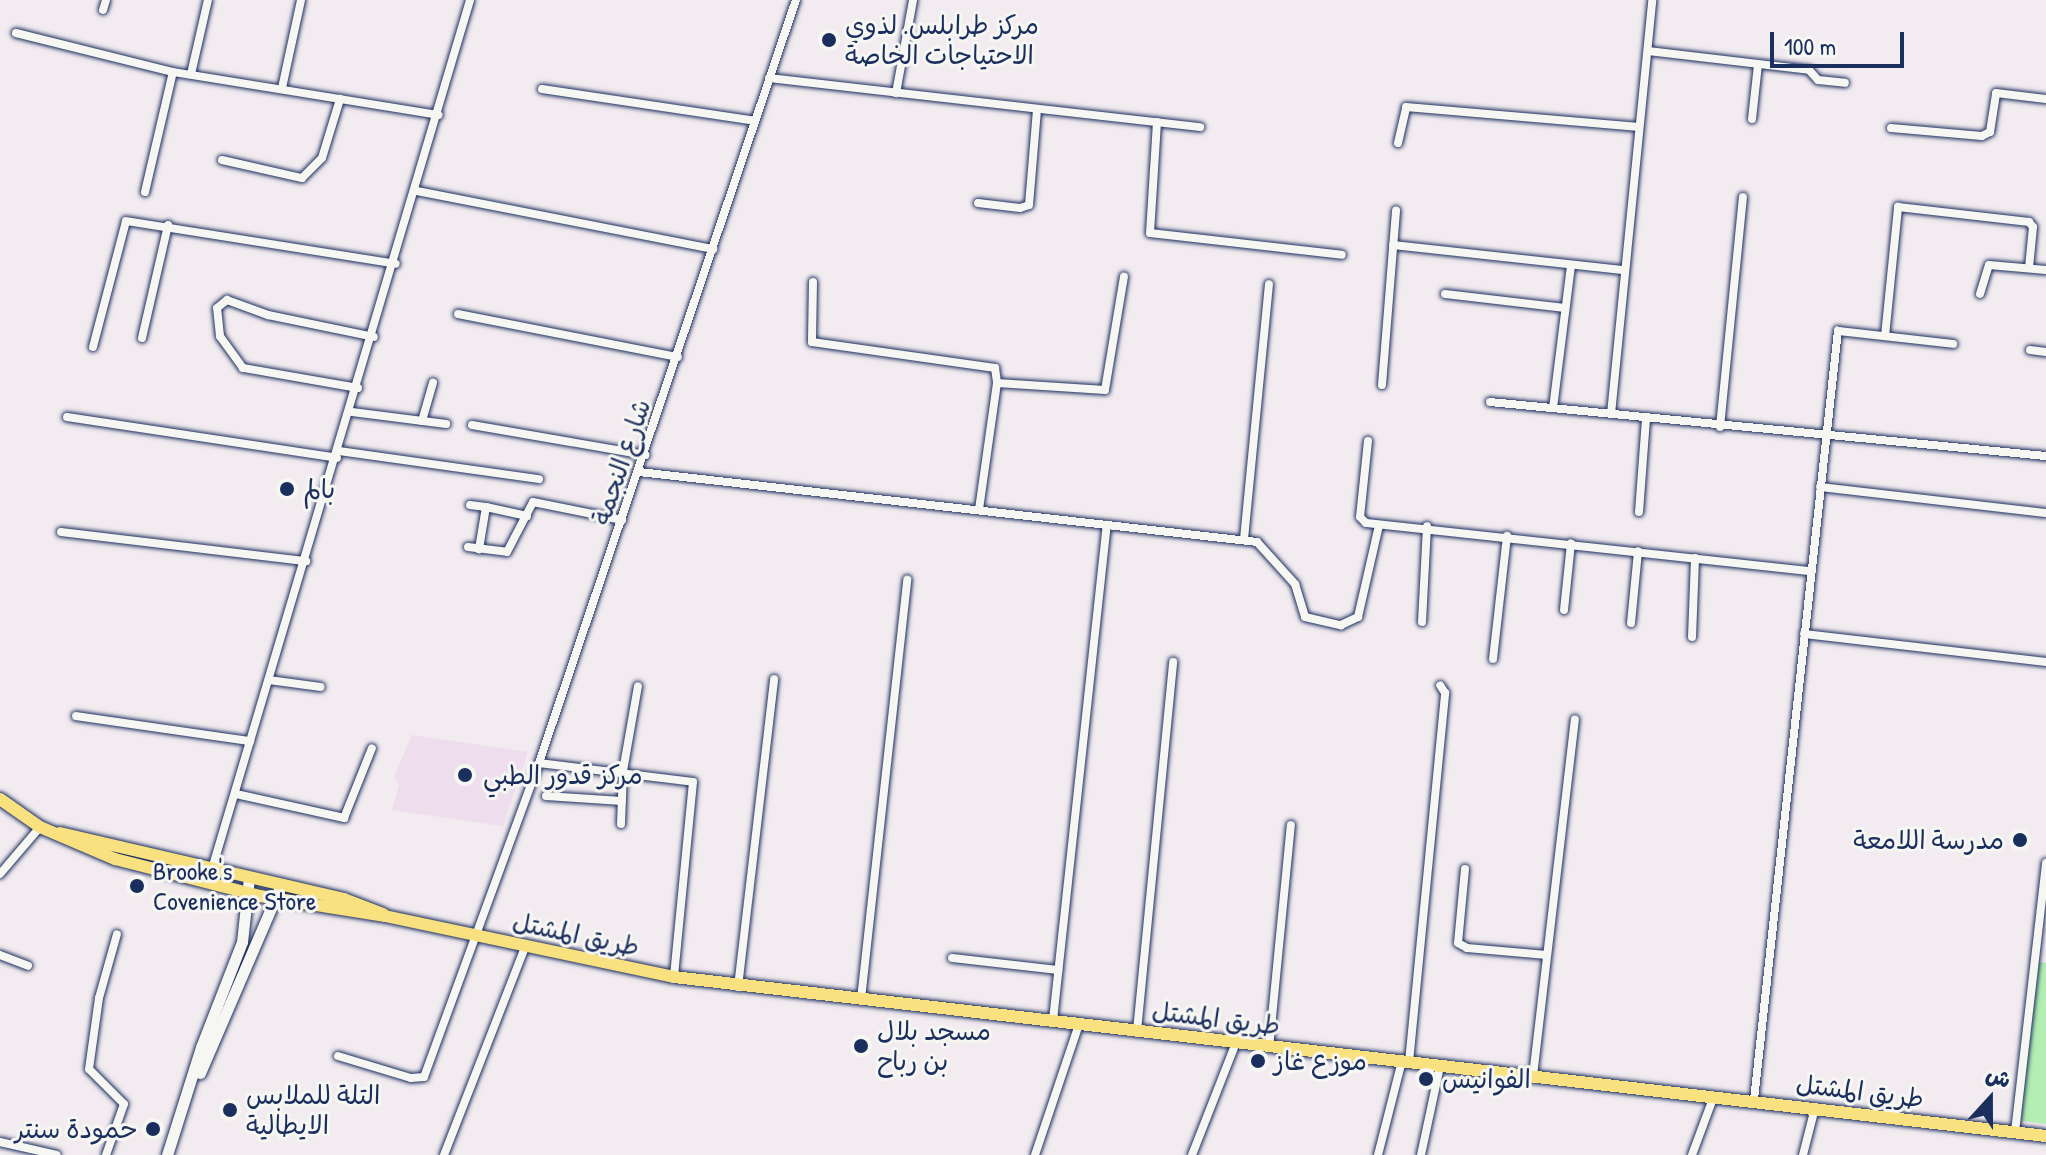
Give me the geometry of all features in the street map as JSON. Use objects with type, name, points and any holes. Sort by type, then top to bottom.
[{"type":"main road","name":"طريق المشتل","points":[[0,799],[40,827],[115,859],[276,899],[385,916],[674,977],[738,987],[1053,1020],[1269,1048],[1754,1100],[2046,1136]]},
{"type":"main road","name":"طريق المشتل","points":[[53,833],[81,835],[369,906],[385,916]]},
{"type":"main road","points":[[167,1155],[242,942],[249,878]]},
{"type":"main road","points":[[186,1103],[281,885]]},
{"type":"street","points":[[103,10],[106,0]]},
{"type":"street","points":[[191,74],[208,0]]},
{"type":"street","points":[[282,88],[301,0]]},
{"type":"street","points":[[212,869],[396,264],[470,0]]},
{"type":"street","name":"شارع النجمة","points":[[338,1056],[411,1078],[424,1077],[539,763],[796,0]]},
{"type":"street","points":[[896,93],[913,0]]},
{"type":"street","points":[[1611,414],[1652,0]]},
{"type":"street","points":[[16,33],[173,72],[439,115]]},
{"type":"street","points":[[1648,51],[1809,70],[1818,80],[1845,83]]},
{"type":"street","points":[[1752,119],[1758,65]]},
{"type":"street","points":[[145,192],[173,72]]},
{"type":"street","points":[[769,78],[1200,127]]},
{"type":"street","points":[[542,89],[755,121]]},
{"type":"street","points":[[1891,128],[1982,136],[1990,132],[1996,93],[2046,99]]},
{"type":"street","points":[[222,160],[302,178],[318,166],[340,99]]},
{"type":"street","points":[[1398,143],[1401,113],[1406,107],[1639,127]]},
{"type":"street","points":[[978,203],[1020,208],[1029,205],[1037,109]]},
{"type":"street","points":[[1157,122],[1150,233],[1342,255]]},
{"type":"street","points":[[417,191],[713,249]]},
{"type":"street","points":[[1720,427],[1743,197]]},
{"type":"street","points":[[1885,336],[1898,207],[2029,222],[2033,227],[2029,268]]},
{"type":"street","points":[[1382,385],[1396,211]]},
{"type":"street","points":[[93,347],[123,225],[132,220],[396,264]]},
{"type":"street","points":[[142,338],[168,225]]},
{"type":"street","points":[[1393,245],[1625,270]]},
{"type":"street","points":[[1553,408],[1571,265]]},
{"type":"street","points":[[1980,294],[1989,265],[2046,270]]},
{"type":"street","points":[[997,383],[1105,390],[1124,277]]},
{"type":"street","points":[[813,282],[812,342],[989,364],[998,373],[979,510]]},
{"type":"street","points":[[1244,539],[1269,284]]},
{"type":"street","points":[[1445,294],[1565,308]]},
{"type":"street","points":[[358,388],[243,368],[220,336],[217,308],[227,300],[268,315],[374,337]]},
{"type":"street","points":[[458,314],[678,357]]},
{"type":"street","points":[[1754,1100],[1823,435],[1838,331],[1953,344]]},
{"type":"street","points":[[2030,350],[2046,352]]},
{"type":"street","points":[[422,421],[433,383]]},
{"type":"street","points":[[1490,402],[1720,427],[2046,456]]},
{"type":"street","points":[[352,412],[446,424]]},
{"type":"street","points":[[67,417],[539,479]]},
{"type":"street","points":[[1639,512],[1646,418]]},
{"type":"street","points":[[472,425],[645,455]]},
{"type":"street","points":[[1368,441],[1360,517],[1379,525],[1427,526],[1811,571]]},
{"type":"street","points":[[639,472],[1244,539],[1257,542],[1285,570],[1305,617],[1349,625],[1358,617],[1379,525]]},
{"type":"street","points":[[1820,487],[2046,513]]},
{"type":"street","points":[[468,547],[507,552],[533,502],[622,520]]},
{"type":"street","points":[[470,505],[527,516]]},
{"type":"street","points":[[479,549],[486,507]]},
{"type":"street","points":[[1053,1020],[1107,525]]},
{"type":"street","points":[[1422,622],[1427,526]]},
{"type":"street","points":[[61,532],[306,561]]},
{"type":"street","points":[[1493,659],[1507,536]]},
{"type":"street","points":[[1564,610],[1571,543]]},
{"type":"street","points":[[1631,623],[1638,551]]},
{"type":"street","points":[[1692,637],[1695,558]]},
{"type":"street","points":[[861,999],[907,580]]},
{"type":"street","points":[[1804,634],[2046,662]]},
{"type":"street","points":[[1137,1031],[1173,662]]},
{"type":"street","points":[[738,987],[774,679]]},
{"type":"street","points":[[269,680],[321,687]]},
{"type":"street","points":[[1378,1155],[1406,1062],[1445,693],[1440,685]]},
{"type":"street","points":[[621,824],[623,771],[638,686]]},
{"type":"street","points":[[76,716],[250,741]]},
{"type":"street","points":[[1533,1076],[1575,719]]},
{"type":"street","points":[[236,794],[341,819],[349,815],[372,748]]},
{"type":"street","points":[[539,763],[687,778],[695,787],[674,977]]},
{"type":"street","points":[[546,796],[622,801]]},
{"type":"street","points":[[1269,1048],[1291,825]]},
{"type":"street","points":[[0,874],[40,827]]},
{"type":"street","points":[[2015,1132],[2046,863]]},
{"type":"street","points":[[1465,869],[1458,943],[1467,948],[1547,955]]},
{"type":"street","points":[[106,1155],[124,1104],[89,1069],[99,998],[117,934]]},
{"type":"street","points":[[444,1155],[525,947]]},
{"type":"street","points":[[0,955],[28,966]]},
{"type":"street","points":[[952,958],[1058,970]]},
{"type":"street","points":[[1035,1155],[1079,1024]]},
{"type":"street","points":[[1192,1155],[1236,1043]]},
{"type":"street","points":[[1421,1155],[1440,1066]]},
{"type":"street","points":[[1692,1155],[1714,1096]]},
{"type":"street","points":[[1803,1155],[1815,1108]]},
{"type":"street","points":[[0,1142],[57,1155]]},
{"type":"shaded area","points":[[412,735],[528,752],[503,826],[392,810],[399,785],[394,777]]},
{"type":"green space","points":[[2035,961],[2046,963],[2046,1124],[2016,1120]]},
{"type":"place","name":"مركز طرابلس. لذوي الاحتياجات الخاصة","points":[[829,40]]},
{"type":"place","name":"بالم","points":[[287,489]]},
{"type":"place","name":"مركز قدور الطبي","points":[[465,775]]},
{"type":"place","name":"مدرسة اللامعة","points":[[2020,840]]},
{"type":"place","name":"Brooke's Covenience Store","points":[[137,886]]},
{"type":"place","name":"مسجد بلال بن رباح","points":[[861,1046]]},
{"type":"place","name":"موزع غاز","points":[[1258,1061]]},
{"type":"place","name":"الفوانيس","points":[[1426,1079]]},
{"type":"place","name":"التلة للملابس الايطالية","points":[[230,1110]]},
{"type":"place","name":"حمودة سنتر","points":[[153,1129]]}]
